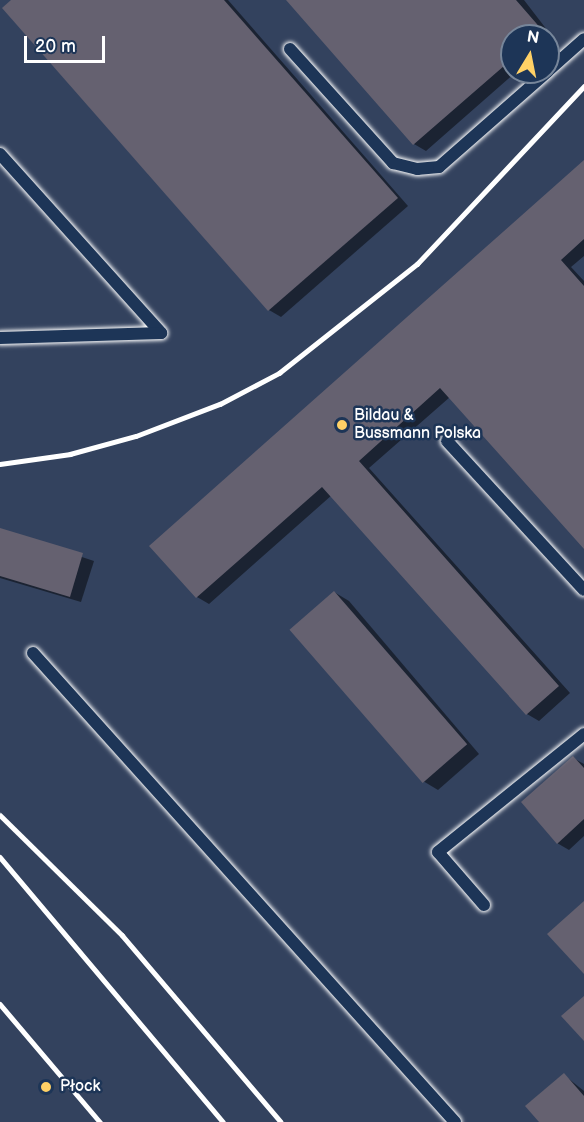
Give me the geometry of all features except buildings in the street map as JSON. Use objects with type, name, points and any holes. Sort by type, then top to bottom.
[{"type":"lane","points":[[560,60],[584,39]]},
{"type":"lane","points":[[290,49],[393,163],[417,169],[439,167],[532,84]]},
{"type":"lane","points":[[0,154],[162,333],[0,338]]},
{"type":"lane","points":[[447,441],[584,590]]},
{"type":"lane","points":[[33,653],[455,1122]]},
{"type":"lane","points":[[484,905],[438,852],[584,735]]},
{"type":"railway","points":[[0,464],[70,454],[136,436],[220,404],[279,373],[417,264],[584,86]]},
{"type":"railway","points":[[0,815],[122,935],[281,1122]]},
{"type":"railway","points":[[0,857],[223,1122]]},
{"type":"railway","points":[[0,1004],[100,1122]]},
{"type":"place","name":"Bildau & Bussmann Polska","points":[[342,425]]},
{"type":"place","name":"Płock","points":[[46,1087]]}]
